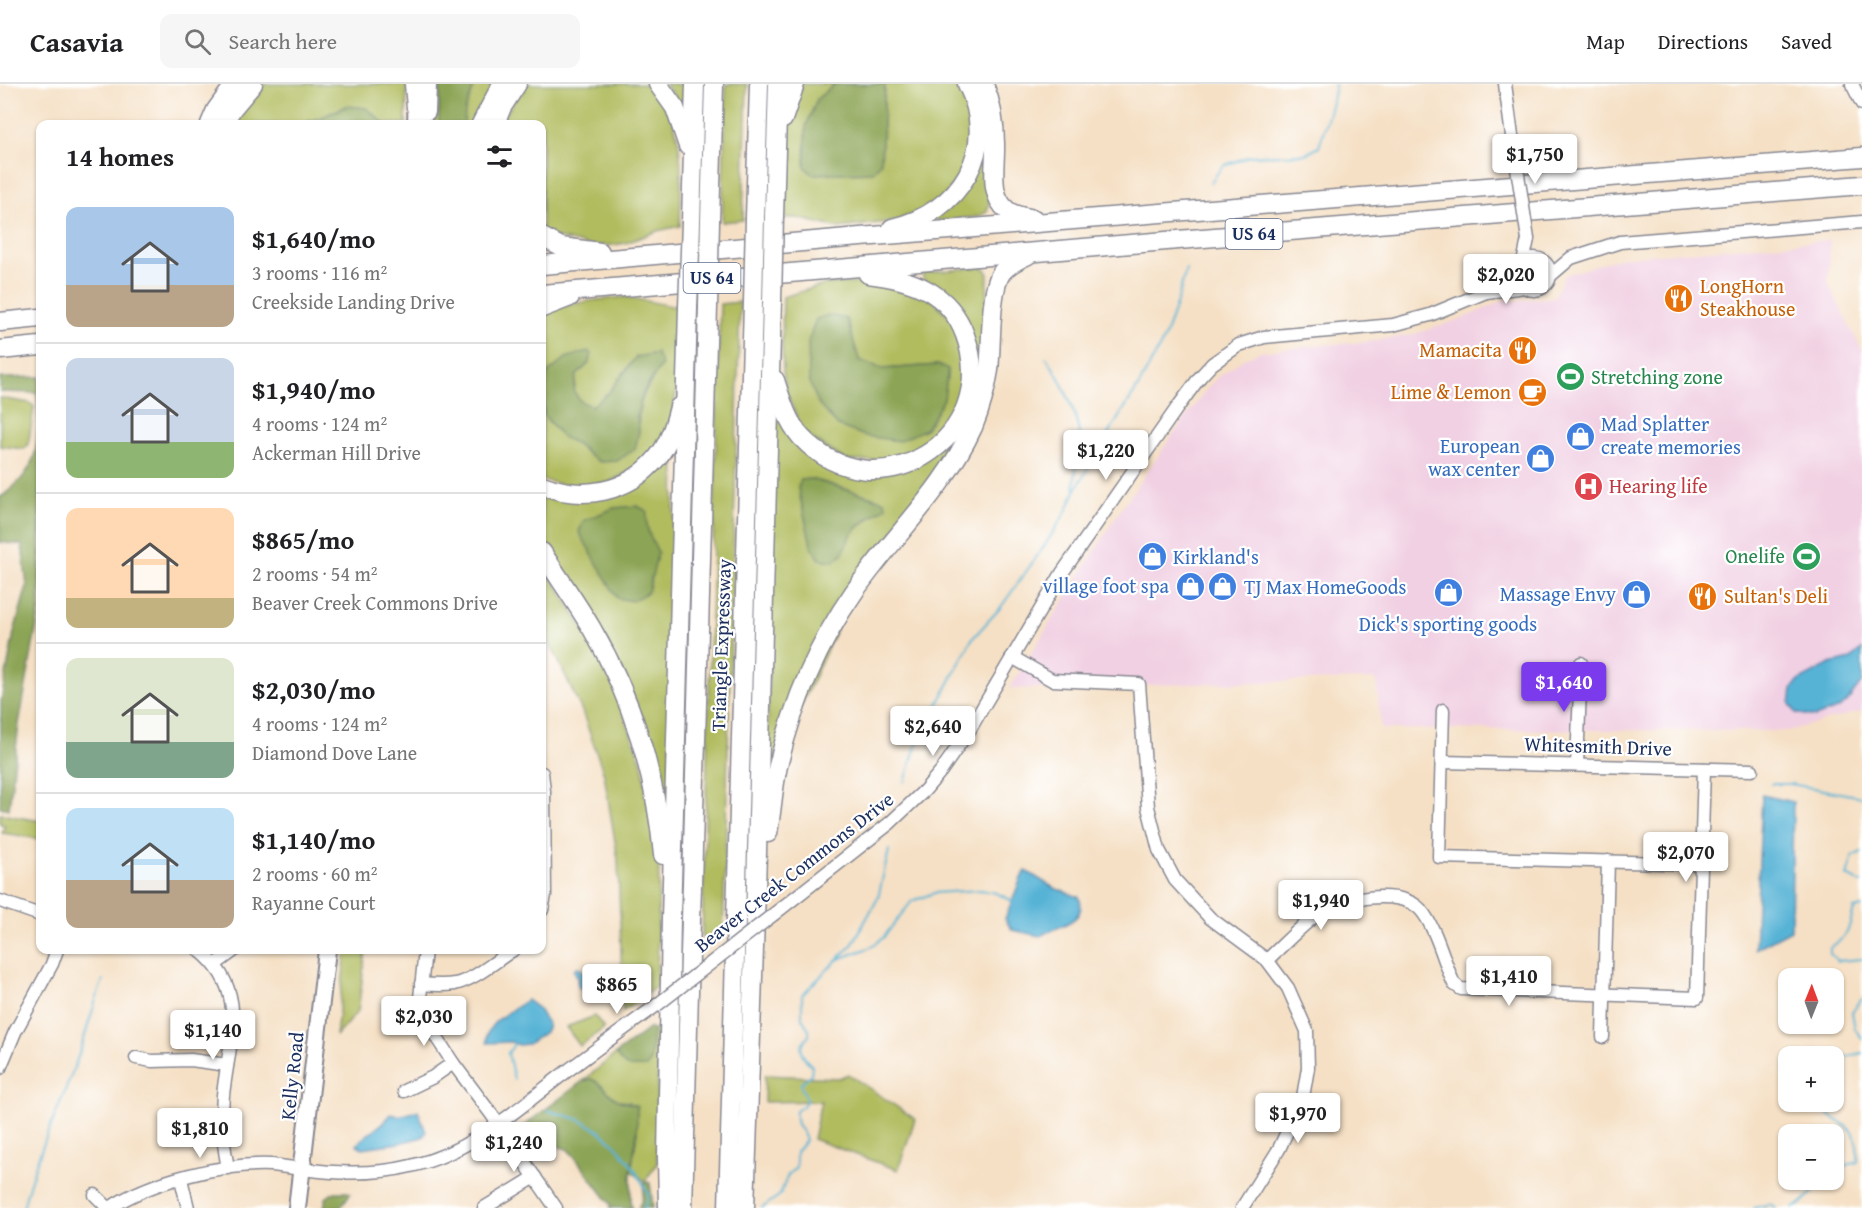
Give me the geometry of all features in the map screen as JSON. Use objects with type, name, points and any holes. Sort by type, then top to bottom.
[{"type":"highway","points":[[212,120],[216,110],[235,84]]},
{"type":"highway","points":[[225,120],[253,84]]},
{"type":"highway","points":[[416,84],[416,116]]},
{"type":"highway","points":[[483,120],[502,84]]},
{"type":"highway","points":[[497,120],[502,106],[517,84]]},
{"type":"highway","points":[[658,84],[675,108],[693,162]]},
{"type":"highway","points":[[669,1208],[667,1157],[671,919],[695,84]]},
{"type":"highway","name":"Triangle Expressway","points":[[683,1208],[714,84]]},
{"type":"highway","name":"Triangle Expressway","points":[[728,1208],[759,84]]},
{"type":"highway","points":[[745,1208],[778,84]]},
{"type":"highway","points":[[777,137],[795,84]]},
{"type":"highway","points":[[848,238],[902,226],[938,208],[959,188],[973,165],[979,135],[976,107],[967,84]]},
{"type":"highway","points":[[984,84],[990,99],[995,142],[995,181],[1001,204],[1009,212],[1053,222]]},
{"type":"highway","points":[[1838,159],[1853,151],[1862,142]]},
{"type":"highway","name":"US 64","points":[[546,266],[848,238],[1862,157]]},
{"type":"highway","name":"US 64","points":[[546,294],[830,268],[1862,185]]},
{"type":"highway","points":[[546,239],[561,247],[638,256]]},
{"type":"highway","points":[[756,890],[778,767],[794,708],[807,676],[824,641],[855,590],[938,488],[960,454],[974,423],[988,372],[993,301],[997,283],[1002,272],[1011,263],[1033,252]]},
{"type":"highway","points":[[770,366],[783,405],[791,423],[801,436],[817,451],[847,466],[878,470],[916,461],[932,452],[948,438],[959,422],[969,400],[973,362],[962,327],[948,307],[932,292],[910,281],[892,276],[830,268]]},
{"type":"highway","points":[[546,306],[593,288]]},
{"type":"highway","points":[[0,322],[36,318]]},
{"type":"highway","points":[[0,350],[36,346]]},
{"type":"highway","points":[[546,487],[558,492],[581,494],[617,488],[635,478],[657,458],[665,446],[676,418],[686,381]]},
{"type":"highway","points":[[546,558],[592,628],[610,663],[641,741],[656,803],[671,919]]},
{"type":"main road","points":[[427,120],[428,84]]},
{"type":"main road","name":"Kelly Road","points":[[297,1208],[327,954]]},
{"type":"street","points":[[1505,84],[1528,239],[1540,259],[1548,267],[1550,276],[1542,288],[1534,290],[1525,287],[1520,281],[1520,268],[1528,239]]},
{"type":"street","points":[[1852,84],[1862,104]]},
{"type":"street","points":[[1520,268],[1530,258],[1572,258],[1608,245],[1632,240],[1862,222]]},
{"type":"street","points":[[1550,276],[1572,258]]},
{"type":"street","name":"Beaver Creek Commons Drive","points":[[1486,292],[1520,268]]},
{"type":"street","name":"Beaver Creek Commons Drive","points":[[109,1208],[137,1192],[228,1168],[271,1165],[337,1173],[369,1173],[413,1166],[456,1150],[498,1124],[774,914],[890,823],[925,790],[957,750],[1068,564],[1177,408],[1212,364],[1239,345],[1253,339],[1297,332],[1393,325],[1430,315],[1486,292],[1525,287]]},
{"type":"street","points":[[1012,657],[1052,680],[1139,684],[1148,807],[1159,850],[1175,880],[1210,918],[1267,960],[1288,988],[1307,1031],[1308,1068],[1303,1097],[1279,1149],[1242,1208]]},
{"type":"street","points":[[1577,765],[1581,663]]},
{"type":"street","points":[[1443,710],[1439,857],[1701,864]]},
{"type":"street","name":"Whitesmith Drive","points":[[1442,762],[1752,770]]},
{"type":"street","points":[[1267,960],[1316,915],[1344,901],[1389,897],[1408,901],[1425,915],[1454,984],[1461,989],[1697,998],[1704,769]]},
{"type":"street","points":[[1603,1037],[1608,861]]},
{"type":"street","points":[[0,901],[36,914]]},
{"type":"street","points":[[0,1068],[15,1032],[56,954]]},
{"type":"street","points":[[204,954],[216,964],[226,984],[233,1008],[233,1029],[222,1114],[228,1168]]},
{"type":"street","points":[[216,964],[230,954]]},
{"type":"street","points":[[425,954],[420,998],[426,1021],[453,1063],[556,1208]]},
{"type":"street","points":[[421,984],[456,983],[472,977],[507,954]]},
{"type":"street","points":[[136,1058],[152,1061],[191,1060],[227,1065]]},
{"type":"street","points":[[404,1091],[433,1077],[453,1063]]},
{"type":"street","points":[[484,1208],[535,1177]]},
{"type":"street","points":[[181,1179],[188,1208]]},
{"type":"street","points":[[95,1195],[109,1208]]},
{"type":"shaded area","points":[[1830,240],[1828,283],[1862,351],[1862,711],[1787,731],[1381,729],[1376,679],[1009,689],[1119,512],[1170,439],[1209,386],[1245,358],[1259,352],[1366,342],[1411,335],[1464,318],[1507,299],[1517,301],[1554,297],[1565,275],[1624,257]]},
{"type":"green space","points":[[265,84],[407,84],[406,120],[380,120],[366,108],[346,106],[313,120],[232,120],[250,96]]},
{"type":"green space","points":[[434,84],[495,84],[477,120],[433,120]]},
{"type":"green space","points":[[440,84],[475,84],[465,111],[464,120],[439,120]]},
{"type":"green space","points":[[525,84],[649,84],[662,98],[676,131],[681,169],[680,226],[614,245],[590,246],[546,235],[546,120],[502,120]]},
{"type":"green space","points":[[665,84],[690,84],[689,117]]},
{"type":"green space","points":[[726,84],[747,84],[743,220],[722,222]]},
{"type":"green space","points":[[800,84],[835,84],[817,99],[805,167],[812,174],[873,172],[881,162],[885,84],[963,84],[974,118],[968,165],[938,204],[896,221],[839,228],[797,218],[785,218],[788,126]]},
{"type":"green space","points":[[835,84],[885,84],[881,162],[873,172],[812,174],[805,167],[806,126],[817,99]]},
{"type":"green space","points":[[346,106],[366,108],[380,120],[313,120]]},
{"type":"green space","points":[[983,148],[988,148],[989,203],[987,212],[977,217],[937,221],[936,217]]},
{"type":"green space","points":[[981,267],[987,270],[988,274],[984,369],[978,368],[923,278],[923,273]]},
{"type":"green space","points":[[881,282],[924,292],[955,323],[967,387],[940,439],[903,460],[847,461],[804,433],[787,395],[783,372],[783,297],[826,284]],"holes":[[[847,319],[859,360],[883,369],[938,365],[809,382]]]},
{"type":"green space","points":[[626,297],[677,307],[677,387],[672,416],[662,443],[627,478],[581,489],[546,481],[546,417],[555,429],[590,456],[639,432],[639,412],[643,396],[662,365],[636,357],[609,392],[593,406],[581,402],[574,392],[576,376],[588,364],[547,374],[546,376],[546,312],[604,299]]},
{"type":"green space","points":[[740,302],[723,938],[702,938],[720,304]]},
{"type":"green space","points":[[828,315],[847,319],[859,360],[883,369],[938,365],[948,369],[944,399],[926,429],[899,441],[865,436],[838,426],[819,405],[809,382],[808,342],[816,319]]},
{"type":"green space","points":[[588,351],[592,354],[588,364],[576,376],[574,392],[581,402],[592,406],[609,392],[636,357],[656,353],[662,365],[644,391],[637,415],[639,432],[635,449],[617,461],[600,462],[590,456],[579,445],[562,437],[546,417],[546,376],[566,358]]},
{"type":"green space","points":[[36,377],[36,393],[0,392],[0,378]]},
{"type":"green space","points":[[0,398],[30,403],[34,407],[28,446],[24,449],[0,446]]},
{"type":"green space","points":[[774,408],[786,422],[865,474],[960,430],[959,444],[862,574],[773,766],[767,766]],"holes":[[[812,479],[876,498],[886,507],[820,559],[812,548],[798,488],[801,480]]]},
{"type":"green space","points":[[36,448],[36,629],[19,724],[9,809],[0,807],[1,701],[14,632],[27,586],[22,545],[0,542],[0,497],[20,481],[32,463]]},
{"type":"green space","points":[[670,450],[675,450],[669,823],[657,783],[567,579],[546,548],[546,492],[576,499]],"holes":[[[614,508],[646,511],[646,523],[658,552]]]},
{"type":"green space","points":[[811,479],[885,501],[886,507],[856,530],[849,538],[842,553],[834,561],[820,559],[812,548],[798,488],[801,480]]},
{"type":"green space","points":[[637,506],[647,511],[649,533],[658,552],[648,592],[632,601],[617,598],[579,532],[583,521],[614,508]]},
{"type":"green space","points":[[546,568],[604,662],[642,763],[659,861],[657,986],[623,1011],[618,860],[604,774],[582,711],[546,637]]},
{"type":"green space","points":[[0,814],[36,820],[36,838],[2,833],[5,825],[0,824]]},
{"type":"green space","points":[[346,954],[365,954],[358,1011],[336,1036]]},
{"type":"green space","points":[[595,1016],[604,1028],[580,1046],[566,1027]]},
{"type":"green space","points":[[650,1028],[653,1030],[650,1063],[646,1067],[629,1067],[623,1064],[617,1056],[618,1052]]},
{"type":"green space","points":[[653,1030],[658,1030],[657,1164],[645,1181],[631,1171],[637,1132],[630,1102],[619,1101],[591,1079],[583,1081],[618,1052],[617,1056],[626,1066],[650,1063]]},
{"type":"green space","points":[[848,1074],[915,1119],[898,1170],[813,1139],[821,1101],[764,1102],[765,1075],[839,1078]]},
{"type":"green space","points":[[591,1079],[599,1083],[614,1098],[637,1106],[637,1132],[631,1171],[633,1208],[610,1208],[611,1205],[567,1149],[542,1146],[523,1133],[525,1125],[583,1081]]},
{"type":"green space","points":[[644,1183],[650,1183],[653,1208],[638,1208],[642,1200]]},
{"type":"green space","points":[[334,1192],[350,1194],[340,1208],[324,1208],[326,1198]]},
{"type":"water","points":[[1862,649],[1862,682],[1846,703],[1815,717],[1796,713],[1790,704],[1792,689],[1798,681],[1830,664],[1851,659]]},
{"type":"water","points":[[1762,795],[1793,802],[1791,930],[1755,949]]},
{"type":"water","points":[[1026,871],[1054,888],[1079,897],[1081,906],[1075,918],[1040,936],[1012,930],[1005,919]]},
{"type":"water","points":[[577,967],[585,975],[592,977],[593,982],[591,983],[596,991],[594,995],[588,995],[584,988],[579,988],[577,981],[579,980],[574,971]]},
{"type":"water","points":[[527,1000],[539,1009],[548,1025],[545,1032],[528,1044],[487,1043],[487,1036],[494,1023]]},
{"type":"water","points":[[418,1111],[426,1132],[423,1137],[362,1148],[357,1145],[391,1114],[399,1116]]},
{"type":"waterway","points":[[1210,183],[1223,166],[1250,156],[1306,154],[1319,147],[1335,84]]},
{"type":"waterway","points":[[905,782],[916,746],[972,639],[1001,607],[1045,545],[1067,510],[1075,491],[1105,439],[1138,387],[1164,339],[1186,269]]},
{"type":"waterway","points":[[1046,357],[1058,376],[1077,423],[1080,445],[1075,491]]},
{"type":"waterway","points":[[1771,784],[1791,784],[1862,797]]},
{"type":"waterway","points":[[762,1208],[780,1195],[788,1175],[796,1167],[796,1152],[806,1140],[797,1124],[796,1117],[796,1111],[807,1099],[801,1083],[811,1074],[812,1066],[805,1059],[801,1048],[809,1036],[809,1030],[802,1018],[802,995],[852,945],[878,898],[889,850]]},
{"type":"waterway","points":[[1862,852],[1853,856],[1847,876],[1862,883]]},
{"type":"waterway","points":[[836,960],[869,948],[883,938],[912,901],[934,893],[981,890],[996,893],[1013,901]]},
{"type":"waterway","points":[[1862,907],[1854,909],[1847,932],[1830,948],[1830,954],[1838,961],[1862,959]]},
{"type":"waterway","points":[[23,1208],[42,1148],[73,1071],[103,980]]},
{"type":"waterway","points":[[1862,999],[1852,1012],[1855,1029],[1862,1038]]},
{"type":"waterway","points":[[514,1079],[508,1053],[515,1043]]},
{"type":"waterway","points":[[1844,1058],[1862,1053]]},
{"type":"waterway","points":[[547,1110],[584,1122],[614,1144],[630,1163],[649,1196],[644,1208]]},
{"type":"waterway","points":[[1825,1112],[1844,1124]]},
{"type":"waterway","points":[[1844,1124],[1854,1137],[1858,1162],[1844,1167]]},
{"type":"waterway","points":[[1793,1208],[1815,1190]]},
{"type":"waterway","points":[[1754,1208],[1770,1204],[1776,1208]]},
{"type":"place","name":"LongHorn Steakhouse","points":[[1679,298]]},
{"type":"place","name":"Mamacita","points":[[1523,350]]},
{"type":"place","name":"Stretching zone","points":[[1570,377]]},
{"type":"place","name":"Lime & Lemon","points":[[1532,392]]},
{"type":"place","name":"Mad Splatter create memories","points":[[1580,436]]},
{"type":"place","name":"European wax center","points":[[1541,458]]},
{"type":"place","name":"Hearing life","points":[[1588,486]]},
{"type":"place","name":"Onelife","points":[[1806,556]]},
{"type":"place","name":"Kirkland's","points":[[1152,557]]},
{"type":"place","name":"village foot spa","points":[[1190,586]]},
{"type":"place","name":"TJ Max HomeGoods","points":[[1223,587]]},
{"type":"place","name":"Dick's sporting goods","points":[[1448,593]]},
{"type":"place","name":"Massage Envy","points":[[1637,594]]},
{"type":"place","name":"Sultan's Deli","points":[[1703,596]]}]
